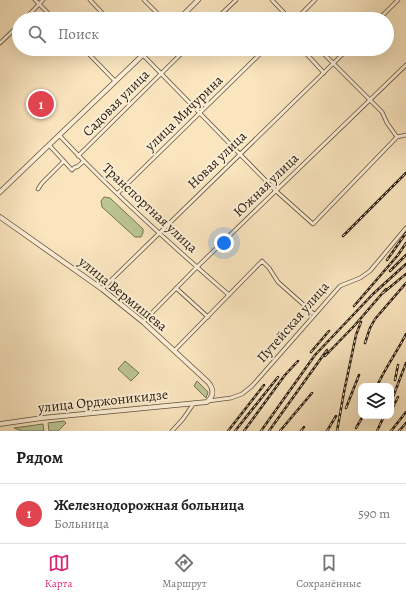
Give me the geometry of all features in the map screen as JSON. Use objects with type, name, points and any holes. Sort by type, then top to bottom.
[{"type":"street","points":[[35,0],[47,12]]},
{"type":"street","points":[[32,12],[43,0]]},
{"type":"street","points":[[90,0],[101,12]]},
{"type":"street","points":[[144,0],[156,12]]},
{"type":"street","points":[[186,12],[198,0]]},
{"type":"street","points":[[223,12],[236,0]]},
{"type":"street","points":[[272,0],[283,12]]},
{"type":"street","points":[[303,12],[315,0]]},
{"type":"street","points":[[386,12],[398,0]]},
{"type":"street","points":[[0,43],[12,32]]},
{"type":"street","points":[[91,56],[115,80]]},
{"type":"street","points":[[0,192],[115,80],[142,56]]},
{"type":"street","points":[[144,56],[276,191],[312,224],[397,137],[406,135]]},
{"type":"street","name":"Садовая улица","points":[[78,156],[179,56]]},
{"type":"street","name":"улица Мичурина","points":[[118,193],[258,56]]},
{"type":"street","points":[[308,56],[324,73]]},
{"type":"street","points":[[326,56],[382,112],[387,123],[397,137]]},
{"type":"street","name":"Новая улица","points":[[102,288],[341,56]]},
{"type":"street","name":"Южная улица","points":[[143,322],[197,267],[406,65]]},
{"type":"street","name":"Транспортная улица","points":[[59,135],[78,156],[159,234],[229,295]]},
{"type":"street","points":[[49,145],[72,170],[75,167],[77,168],[84,161]]},
{"type":"street","points":[[38,189],[64,161]]},
{"type":"street","name":"улица Вермишева","points":[[0,217],[102,288],[143,322],[211,386],[213,390],[212,396],[208,401]]},
{"type":"street","name":"Путейская улица","points":[[208,401],[231,398],[242,394],[252,386],[340,286],[360,278],[370,271],[406,228]]},
{"type":"street","points":[[174,351],[262,261],[269,268],[278,282],[314,314]]},
{"type":"street","points":[[176,288],[208,316]]},
{"type":"street","name":"улица Орджоникидзе","points":[[0,424],[42,418],[208,401]]},
{"type":"street","points":[[172,431],[194,403]]},
{"type":"green space","points":[[104,197],[110,198],[143,229],[141,237],[135,237],[102,207],[101,201]]},
{"type":"green space","points":[[125,361],[139,373],[131,381],[118,369]]},
{"type":"green space","points":[[197,381],[208,392],[206,398],[194,386]]},
{"type":"green space","points":[[64,421],[66,423],[58,431],[49,431],[48,423]]},
{"type":"green space","points":[[43,424],[44,431],[22,431],[14,428]]},
{"type":"railway","points":[[343,236],[406,173]]},
{"type":"railway","points":[[387,260],[406,233]]},
{"type":"railway","points":[[354,306],[398,255],[406,243]]},
{"type":"railway","points":[[390,271],[406,255]]},
{"type":"railway","points":[[261,431],[315,355],[373,294],[406,264]]},
{"type":"railway","points":[[383,293],[406,274]]},
{"type":"railway","points":[[365,343],[375,319],[406,283]]},
{"type":"railway","points":[[325,356],[355,325],[386,289]]},
{"type":"railway","points":[[337,431],[356,335],[361,322]]},
{"type":"railway","points":[[311,352],[329,331]]},
{"type":"railway","points":[[379,383],[406,334]]},
{"type":"railway","points":[[269,431],[327,350]]},
{"type":"railway","points":[[244,431],[285,375],[298,361]]},
{"type":"railway","points":[[394,394],[406,363]]},
{"type":"railway","points":[[395,380],[398,365]]},
{"type":"railway","points":[[346,408],[359,375]]},
{"type":"railway","points":[[235,431],[278,377]]},
{"type":"railway","points":[[228,431],[264,385]]},
{"type":"railway","points":[[280,431],[312,393]]},
{"type":"railway","points":[[394,405],[398,397]]},
{"type":"railway","points":[[391,431],[406,412]]},
{"type":"railway","points":[[327,431],[336,416]]},
{"type":"railway","points":[[356,428],[361,419]]},
{"type":"railway","points":[[377,431],[383,419]]},
{"type":"railway","points":[[399,431],[406,423]]},
{"type":"railway","points":[[301,431],[304,427]]},
{"type":"place","name":"Железнодорожная больница","points":[[41,104]]}]
